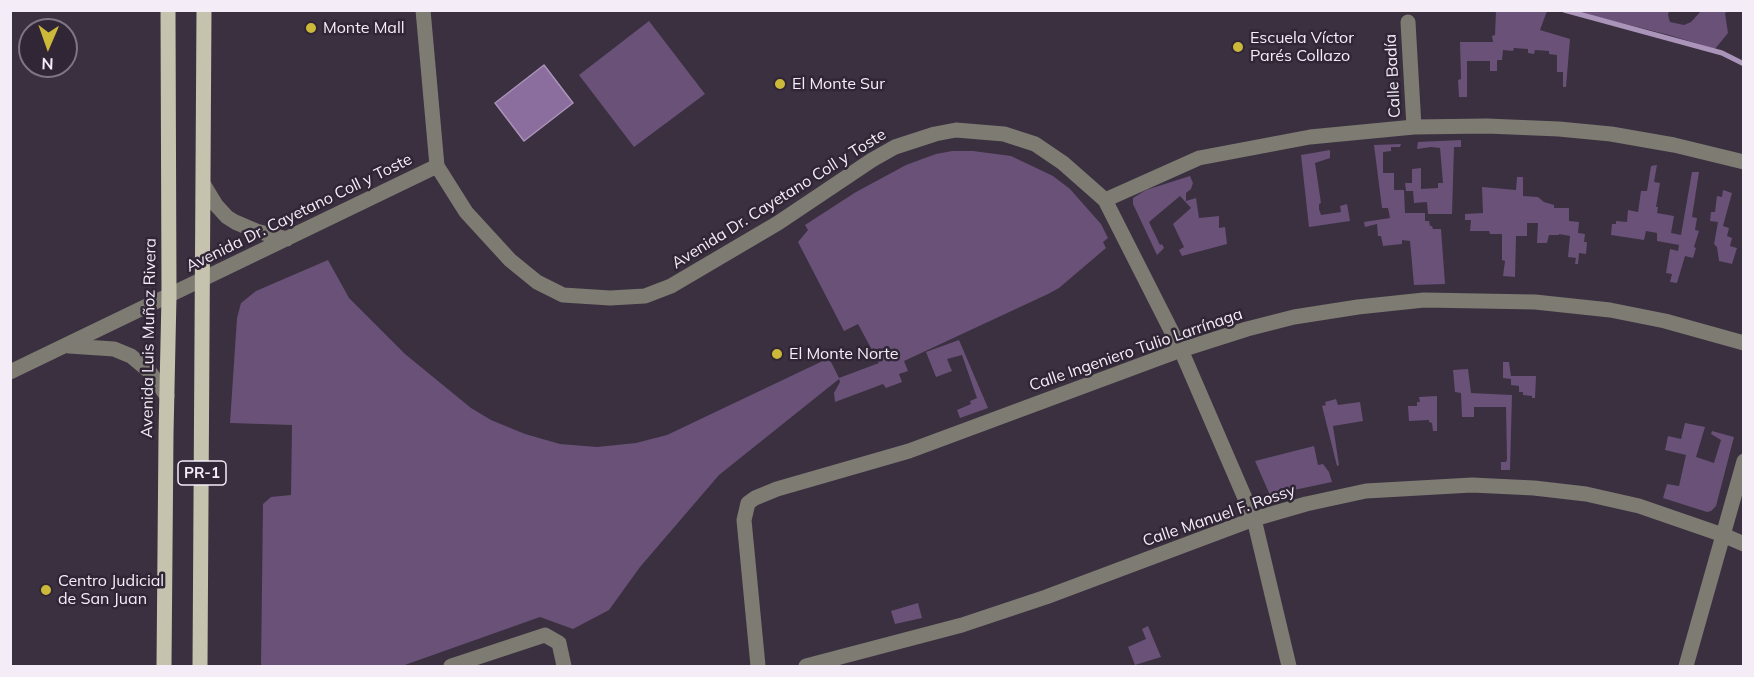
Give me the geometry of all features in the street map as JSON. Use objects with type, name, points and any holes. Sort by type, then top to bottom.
[{"type":"main road","name":"Avenida Luis Muñoz Rivera","points":[[164,666],[169,297],[168,10]]},
{"type":"main road","name":"PR-1","points":[[200,666],[204,10]]},
{"type":"street","points":[[423,10],[437,166]]},
{"type":"street","name":"Calle Badía","points":[[1408,22],[1414,127]]},
{"type":"street","points":[[1289,666],[1254,519],[1181,350],[1105,200],[1199,158],[1310,137],[1414,127],[1487,126],[1611,134],[1674,145],[1743,162]]},
{"type":"street","name":"Avenida Dr. Cayetano Coll y Toste","points":[[10,372],[437,166],[466,212],[510,260],[537,282],[563,294],[610,298],[645,296],[671,286],[778,223],[872,160],[895,147],[935,134],[956,130],[981,131],[1004,134],[1035,144],[1063,163],[1105,200]]},
{"type":"street","points":[[204,185],[216,205],[227,217],[256,231],[287,239]]},
{"type":"street","name":"Calle Ingeniero Tulio Larrínaga","points":[[758,666],[744,520],[748,503],[770,492],[909,451],[1181,350],[1294,317],[1359,306],[1424,300],[1535,302],[1610,310],[1665,321],[1743,343]]},
{"type":"street","points":[[66,345],[114,349],[131,356],[149,371],[167,396]]},
{"type":"street","points":[[1686,666],[1743,461]]},
{"type":"street","name":"Calle Manuel F. Rossy","points":[[807,666],[962,625],[1254,519],[1306,504],[1366,491],[1472,484],[1586,494],[1639,506],[1743,544]]},
{"type":"street","points":[[451,666],[545,635],[559,643],[564,666]]},
{"type":"shaded area","points":[[1496,11],[1547,11],[1540,30],[1570,39],[1566,87],[1563,87],[1563,72],[1557,72],[1557,55],[1549,54],[1549,51],[1535,50],[1534,54],[1528,53],[1528,49],[1514,48],[1513,51],[1503,50],[1502,60],[1497,60],[1497,71],[1490,71],[1490,61],[1467,61],[1467,97],[1459,97],[1460,42],[1493,42]]},
{"type":"shaded area","points":[[1574,11],[1669,11],[1670,22],[1684,25],[1691,22],[1701,11],[1729,11],[1725,13],[1728,33],[1715,49]]},
{"type":"shaded area","points":[[649,21],[705,94],[634,147],[579,75]]},
{"type":"shaded area","points":[[544,65],[573,103],[524,141],[495,103]]},
{"type":"shaded area","points":[[1461,140],[1461,147],[1454,147],[1452,214],[1428,214],[1427,202],[1414,203],[1413,191],[1406,191],[1405,183],[1412,183],[1412,169],[1421,168],[1421,189],[1438,188],[1438,183],[1443,183],[1440,148],[1417,149],[1418,142]]},
{"type":"shaded area","points":[[1401,144],[1400,147],[1391,147],[1391,151],[1383,152],[1383,173],[1394,173],[1394,190],[1404,190],[1405,213],[1425,213],[1425,221],[1429,221],[1433,229],[1441,229],[1445,284],[1414,285],[1410,241],[1402,240],[1402,244],[1383,246],[1381,236],[1378,236],[1377,224],[1365,227],[1364,222],[1390,218],[1388,208],[1382,208],[1374,145]]},
{"type":"shaded area","points":[[1330,150],[1330,158],[1315,163],[1321,203],[1319,209],[1321,215],[1341,212],[1340,206],[1347,204],[1350,221],[1309,227],[1301,155]]},
{"type":"shaded area","points":[[952,151],[1011,156],[1053,176],[1070,189],[1101,224],[1108,238],[1103,242],[1106,248],[1059,288],[904,361],[908,371],[899,374],[902,382],[886,388],[883,384],[835,402],[834,393],[840,382],[839,379],[719,475],[640,567],[609,610],[573,629],[540,617],[402,666],[261,666],[263,504],[271,497],[291,495],[292,425],[230,423],[237,318],[241,303],[256,291],[328,260],[349,298],[405,354],[471,408],[491,420],[525,434],[560,444],[597,447],[636,443],[667,435],[829,358],[839,378],[879,363],[858,324],[844,331],[798,242],[808,230],[805,225],[856,192],[906,165]]},
{"type":"shaded area","points":[[1657,165],[1654,182],[1660,183],[1657,213],[1674,216],[1671,233],[1681,235],[1692,172],[1699,172],[1692,217],[1697,218],[1695,230],[1699,231],[1694,247],[1696,248],[1693,258],[1685,256],[1677,283],[1670,282],[1672,274],[1666,273],[1670,249],[1678,251],[1679,245],[1657,241],[1657,233],[1646,231],[1644,240],[1611,235],[1612,224],[1616,224],[1616,221],[1627,222],[1628,210],[1638,212],[1641,191],[1647,191],[1651,166]]},
{"type":"shaded area","points":[[1190,176],[1193,183],[1191,189],[1186,193],[1186,201],[1196,198],[1199,218],[1219,216],[1219,228],[1225,227],[1227,244],[1182,256],[1179,250],[1184,247],[1173,224],[1191,208],[1180,196],[1149,222],[1160,245],[1162,244],[1164,248],[1157,255],[1133,204],[1133,198],[1146,190]]},
{"type":"shaded area","points":[[1517,177],[1523,177],[1523,196],[1538,197],[1554,205],[1554,208],[1569,208],[1569,221],[1579,222],[1578,233],[1585,234],[1584,242],[1587,242],[1586,254],[1579,253],[1578,264],[1575,264],[1576,258],[1568,257],[1570,236],[1549,235],[1547,243],[1537,243],[1538,223],[1527,223],[1527,236],[1516,236],[1515,277],[1503,276],[1505,261],[1502,260],[1502,234],[1470,231],[1471,220],[1465,220],[1465,214],[1483,213],[1482,187],[1516,190]]},
{"type":"shaded area","points":[[1723,190],[1732,193],[1723,226],[1729,228],[1727,236],[1732,238],[1730,246],[1737,248],[1732,264],[1719,261],[1717,247],[1714,244],[1718,222],[1710,221],[1711,212],[1715,212],[1717,196],[1722,197]]},
{"type":"shaded area","points":[[959,340],[988,408],[960,418],[957,410],[971,404],[970,401],[977,398],[962,355],[947,359],[952,371],[936,377],[926,352]]},
{"type":"shaded area","points":[[1503,362],[1509,362],[1511,376],[1536,376],[1535,398],[1523,395],[1523,392],[1519,392],[1519,386],[1511,385],[1511,379],[1503,378]]},
{"type":"shaded area","points":[[1468,369],[1471,393],[1512,395],[1510,470],[1501,470],[1501,462],[1506,462],[1507,459],[1506,407],[1474,407],[1474,417],[1462,417],[1461,393],[1455,392],[1453,370]]},
{"type":"shaded area","points":[[1437,396],[1437,431],[1433,431],[1429,420],[1409,421],[1408,406],[1417,406],[1417,402],[1420,402],[1419,397]]},
{"type":"shaded area","points":[[1336,399],[1338,405],[1360,402],[1363,421],[1333,426],[1339,465],[1337,466],[1322,406],[1326,405],[1325,402]]},
{"type":"shaded area","points":[[1685,423],[1705,427],[1696,457],[1714,463],[1721,440],[1711,434],[1712,431],[1734,437],[1716,506],[1711,511],[1707,512],[1663,498],[1667,484],[1679,486],[1686,455],[1665,450],[1668,436],[1681,439]]},
{"type":"shaded area","points":[[1314,446],[1318,465],[1323,464],[1332,482],[1270,495],[1255,461]]},
{"type":"shaded area","points":[[918,603],[922,618],[895,624],[891,611]]},
{"type":"shaded area","points":[[1148,626],[1161,657],[1135,665],[1128,647],[1146,639],[1142,629]]},
{"type":"waterway","points":[[1564,10],[1722,53],[1744,64]]},
{"type":"place","name":"Monte Mall","points":[[311,28]]},
{"type":"place","name":"Escuela Víctor Parés Collazo","points":[[1238,47]]},
{"type":"place","name":"El Monte Sur","points":[[780,84]]},
{"type":"place","name":"El Monte Norte","points":[[777,354]]},
{"type":"place","name":"Centro Judicial de San Juan","points":[[46,590]]}]
